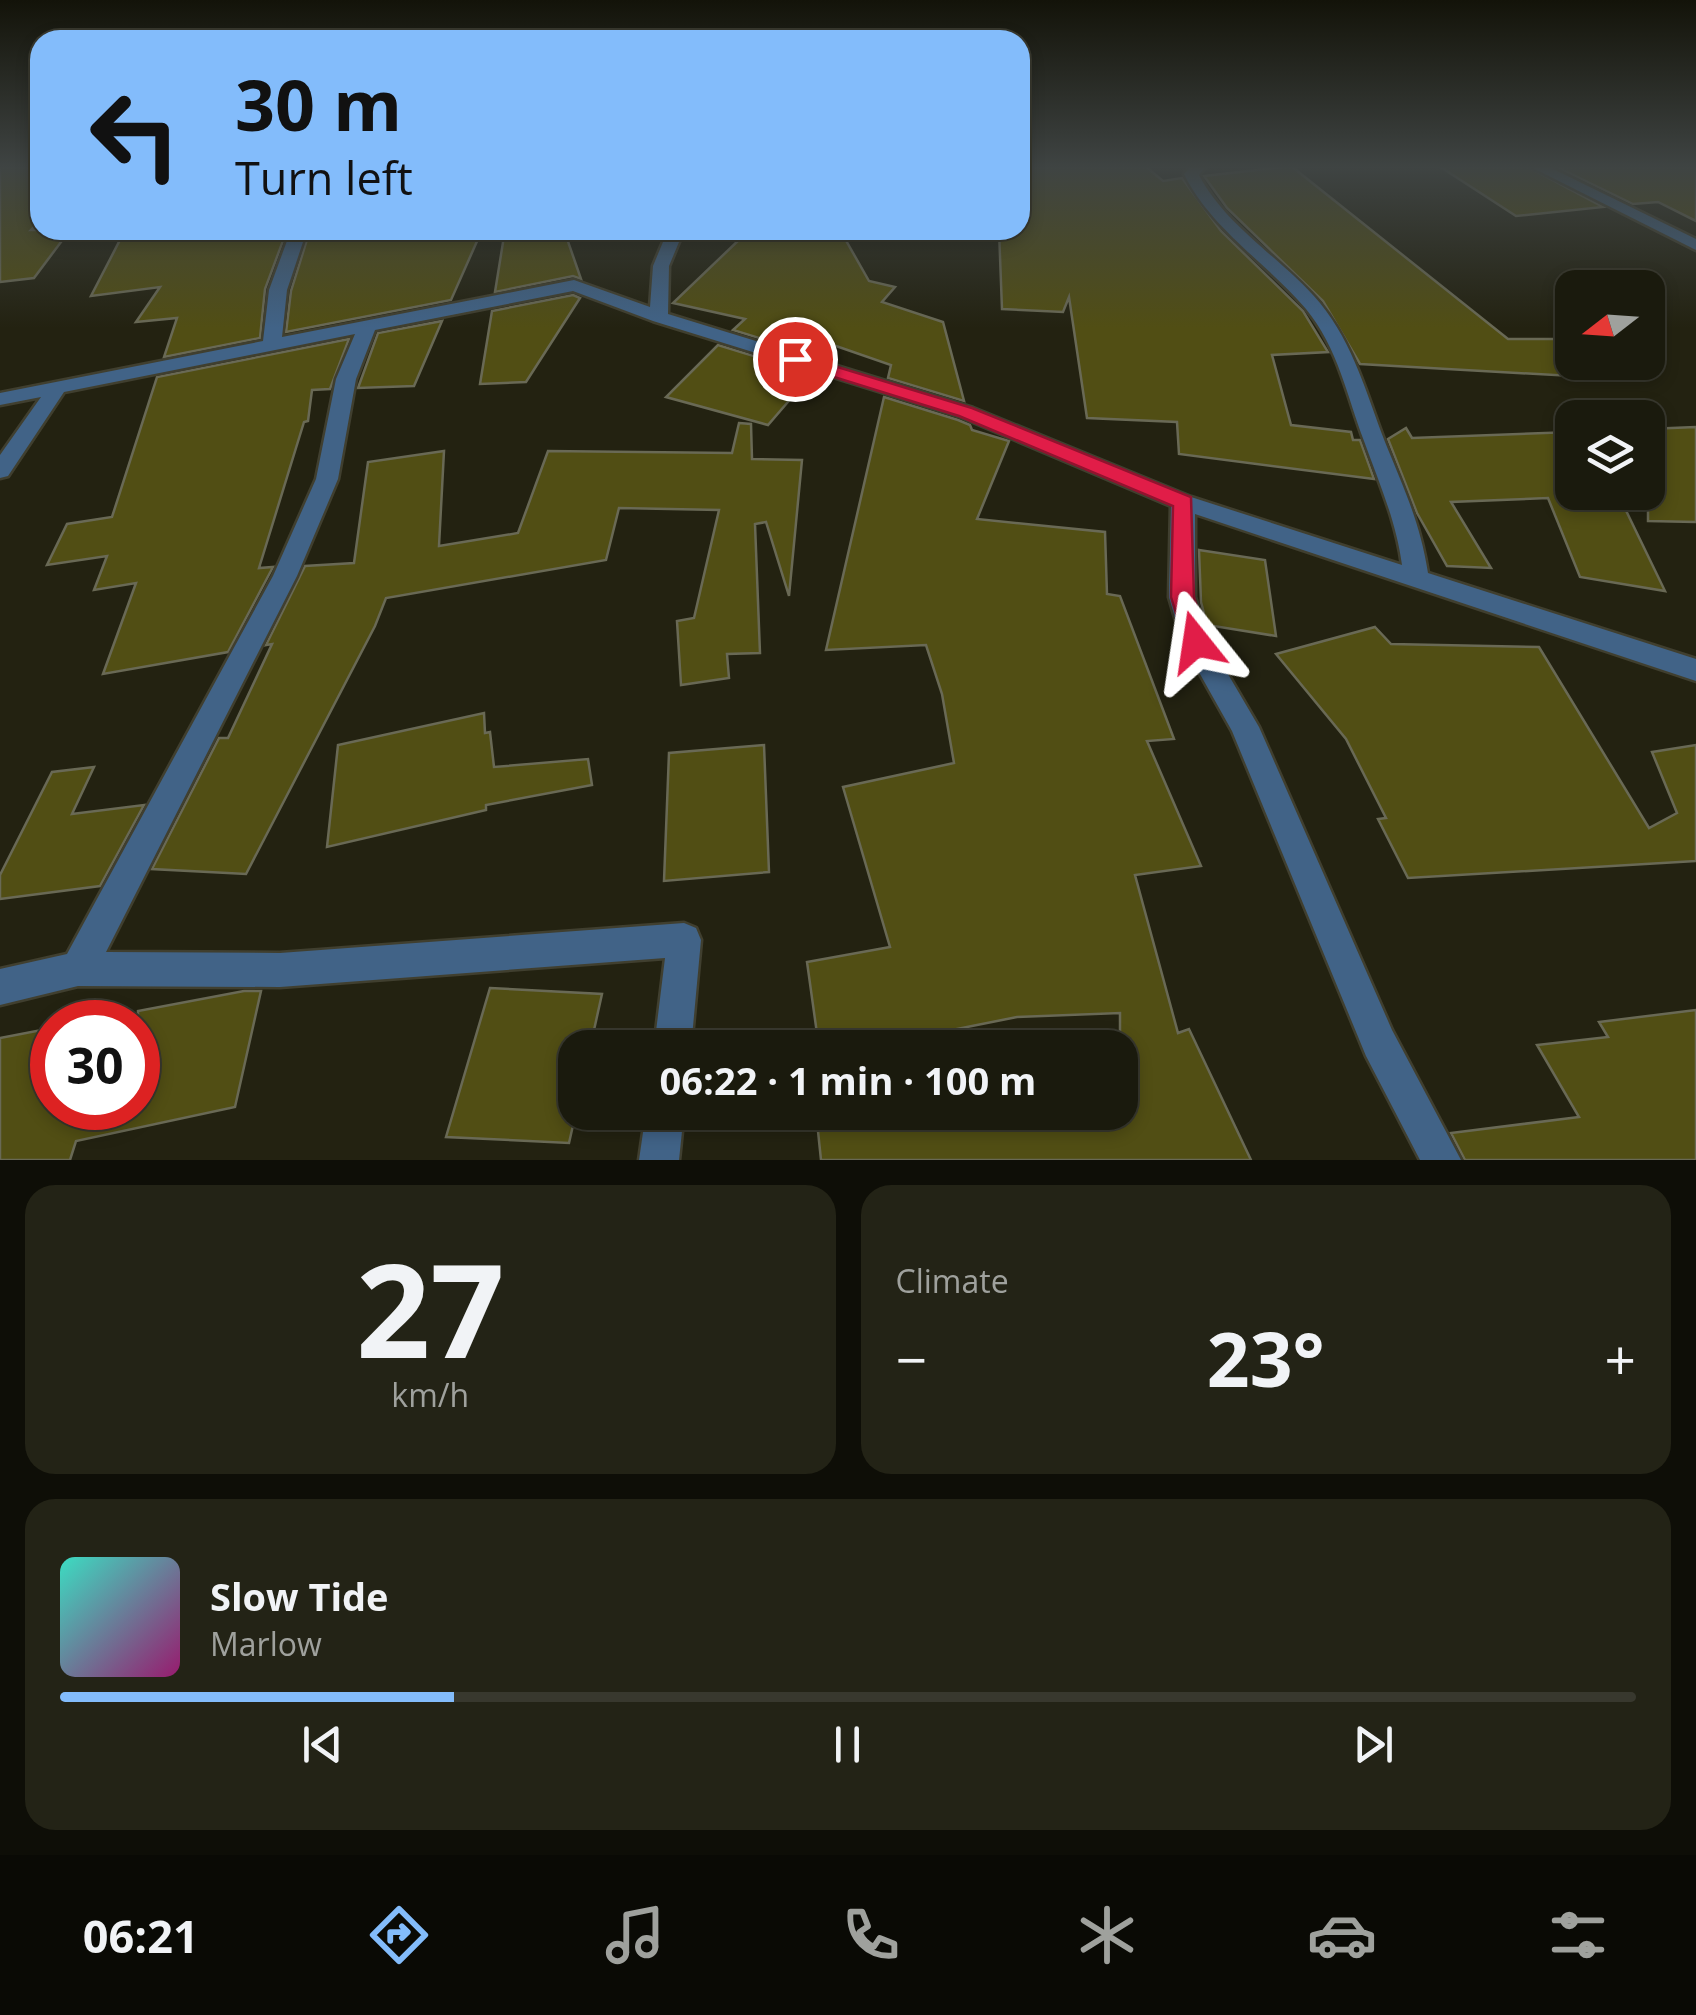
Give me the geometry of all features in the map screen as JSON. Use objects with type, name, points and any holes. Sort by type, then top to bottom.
[{"type":"street","points":[[1226,220],[1313,306],[1343,350],[1408,523],[1417,578]]},
{"type":"street","points":[[1646,220],[1696,245]]},
{"type":"street","points":[[272,344],[278,290],[296,240]]},
{"type":"street","points":[[659,316],[661,266],[672,240]]},
{"type":"street","points":[[0,399],[574,286],[966,412],[1183,502],[1696,670]]},
{"type":"street","points":[[78,969],[285,576],[327,479],[346,378],[368,324]]},
{"type":"street","points":[[0,471],[57,388]]},
{"type":"street","points":[[1183,502],[1182,597],[1196,642],[1245,727],[1379,1043],[1441,1160]]},
{"type":"street","points":[[0,988],[78,969],[280,970],[684,940],[674,1030]]},
{"type":"street","points":[[659,1160],[663,1130]]},
{"type":"building","points":[[0,220],[30,220],[30,240],[62,240],[34,278],[0,282]]},
{"type":"building","points":[[1030,220],[1213,220],[1303,311],[1328,352],[1272,355],[1291,425],[1351,432],[1353,440],[1360,440],[1374,479],[1179,454],[1177,422],[1087,418],[1069,297],[1063,312],[1002,309],[999,240],[1030,240]]},
{"type":"building","points":[[1240,220],[1359,220],[1508,339],[1555,339],[1555,375],[1360,364],[1323,301]]},
{"type":"building","points":[[120,240],[283,240],[265,289],[260,338],[164,357],[177,318],[136,322],[160,287],[91,296]]},
{"type":"building","points":[[307,240],[478,240],[451,300],[286,332],[291,291]]},
{"type":"building","points":[[503,240],[567,240],[581,279],[573,276],[495,292]]},
{"type":"building","points":[[739,240],[846,240],[869,281],[895,287],[882,302],[943,322],[964,401],[888,378],[891,365],[836,346],[825,358],[733,330],[745,319],[673,303]]},
{"type":"building","points":[[573,295],[580,298],[526,382],[480,384],[492,311]]},
{"type":"building","points":[[442,321],[414,386],[358,388],[378,333]]},
{"type":"building","points":[[349,339],[330,389],[312,390],[308,421],[304,422],[259,568],[273,567],[228,652],[103,674],[136,583],[94,590],[107,556],[47,565],[67,524],[112,517],[157,377]]},
{"type":"building","points":[[718,345],[812,374],[768,425],[666,397]]},
{"type":"building","points":[[884,397],[1009,441],[977,519],[1105,532],[1107,594],[1120,596],[1174,739],[1147,741],[1201,866],[1135,875],[1178,1033],[1189,1029],[1251,1160],[821,1160],[818,1130],[1138,1130],[1138,1030],[1120,1030],[1120,1013],[1017,1017],[952,1030],[816,1030],[807,962],[890,947],[843,787],[954,763],[942,694],[926,645],[826,650]]},
{"type":"building","points":[[739,423],[751,424],[752,459],[802,460],[789,596],[766,522],[755,524],[760,653],[727,654],[729,678],[681,685],[677,621],[694,618],[719,510],[619,508],[606,560],[386,598],[246,874],[152,869],[219,738],[228,738],[272,644],[266,645],[305,566],[354,563],[368,462],[444,451],[439,546],[518,533],[548,451],[732,453]]},
{"type":"building","points":[[1696,427],[1696,522],[1648,521],[1648,510],[1665,510],[1665,428]]},
{"type":"building","points":[[1406,428],[1412,438],[1555,433],[1555,510],[1626,510],[1665,591],[1580,577],[1548,498],[1451,502],[1491,568],[1447,566],[1417,513],[1388,439]]},
{"type":"building","points":[[1199,550],[1265,560],[1276,636],[1207,625],[1201,602]]},
{"type":"building","points":[[1375,627],[1391,644],[1539,647],[1649,828],[1677,813],[1652,752],[1696,745],[1696,861],[1408,878],[1378,819],[1386,818],[1346,739],[1276,654]]},
{"type":"building","points":[[484,713],[494,767],[588,759],[592,785],[486,805],[486,810],[327,847],[338,745]]},
{"type":"building","points":[[764,745],[769,872],[664,881],[669,753]]},
{"type":"building","points":[[94,767],[72,814],[144,805],[100,886],[0,899],[0,875],[52,772]]},
{"type":"building","points":[[490,988],[602,994],[594,1030],[558,1030],[558,1130],[572,1130],[569,1143],[446,1137]]},
{"type":"building","points":[[261,991],[235,1107],[160,1123],[160,1007]]},
{"type":"building","points":[[1696,1010],[1696,1160],[1465,1160],[1451,1133],[1579,1117],[1537,1045],[1608,1037],[1599,1022]]},
{"type":"building","points":[[30,1032],[30,1130],[127,1130],[76,1141],[70,1160],[0,1160],[0,1038]]},
{"type":"route","points":[[795,359],[966,412],[1183,502],[1182,597],[1196,642]]}]
